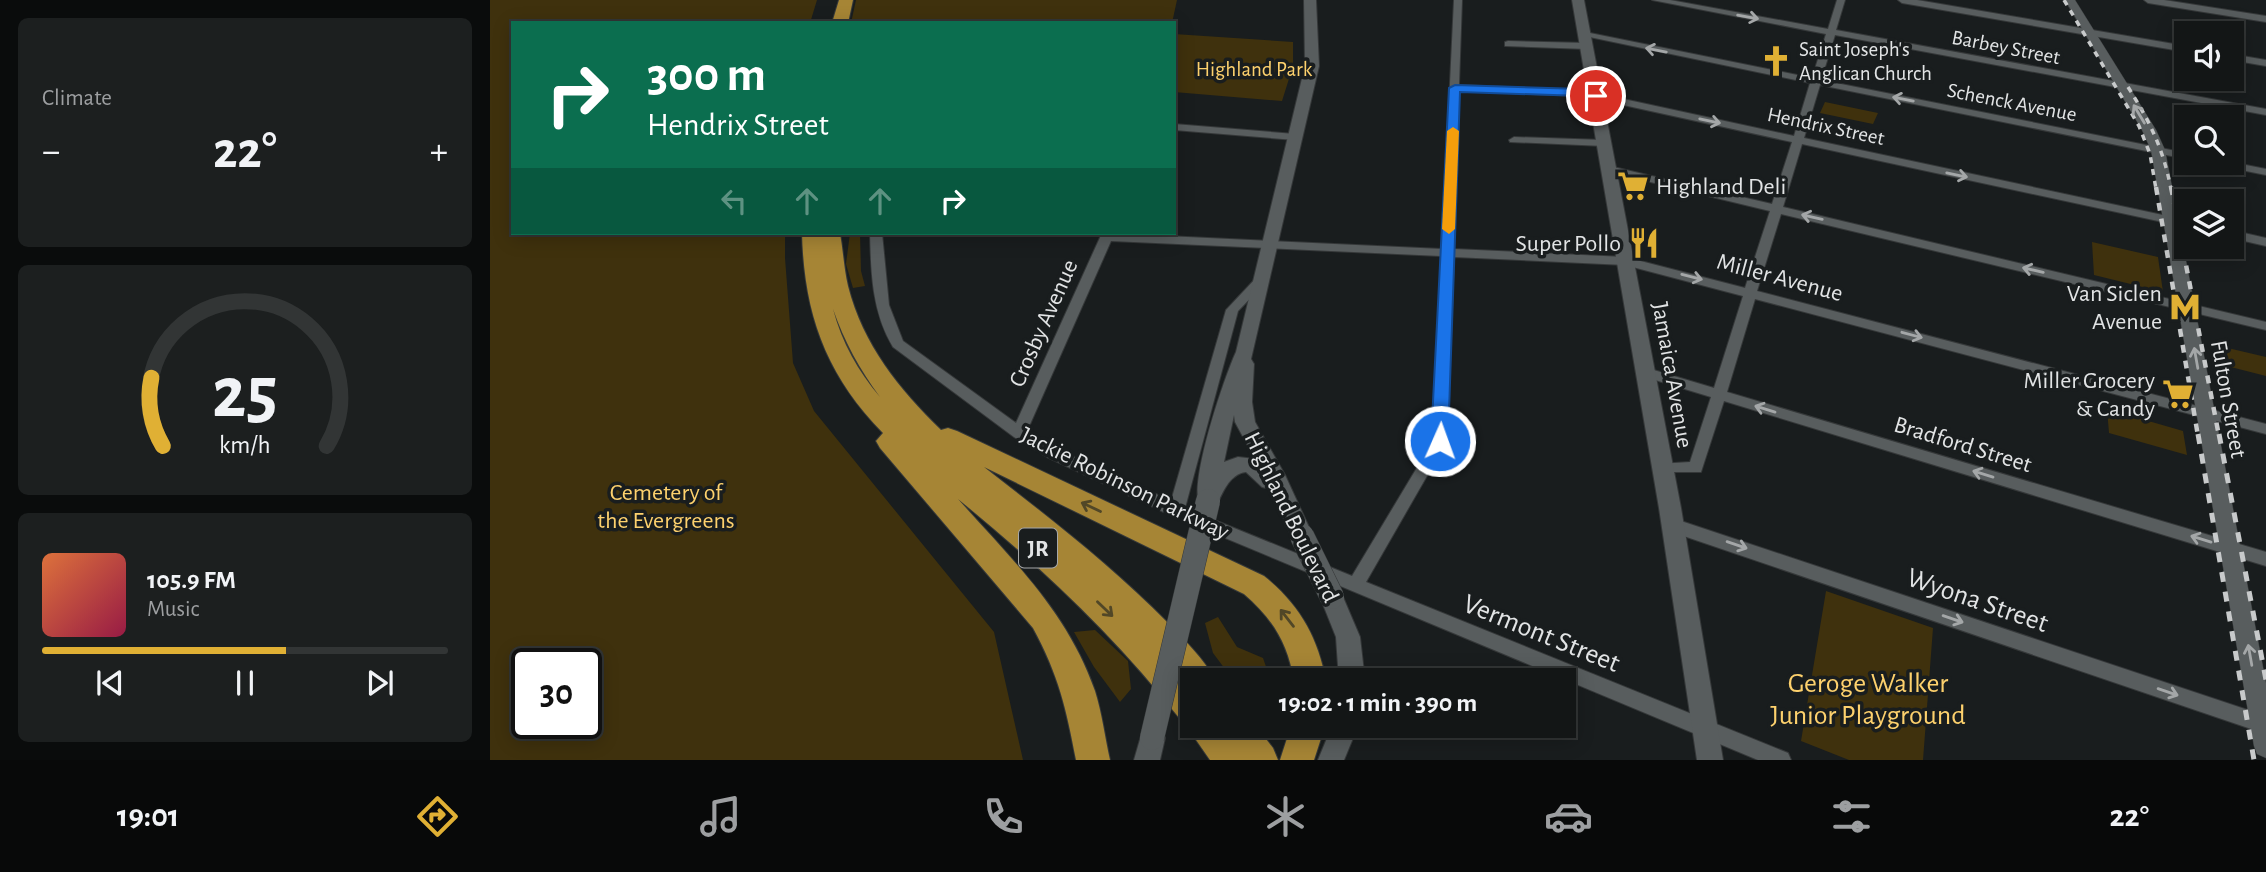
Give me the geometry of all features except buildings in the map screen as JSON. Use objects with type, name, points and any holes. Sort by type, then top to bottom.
[{"type":"highway","points":[[828,21],[833,0]]},
{"type":"highway","points":[[840,21],[846,0]]},
{"type":"highway","name":"JR","points":[[812,235],[817,287],[828,330],[849,374],[922,430],[1110,586],[1188,668]]},
{"type":"highway","name":"JR","points":[[830,235],[835,283],[848,327],[872,369],[882,400],[929,459],[1091,596],[1161,669],[1180,693]]},
{"type":"highway","points":[[882,400],[971,450],[1254,586],[1276,604],[1294,626],[1304,650],[1307,668]]},
{"type":"highway","points":[[882,400],[886,437],[1044,619],[1063,653],[1079,693],[1093,760]]},
{"type":"highway","points":[[1214,738],[1230,760]]},
{"type":"highway","points":[[1244,738],[1261,760]]},
{"type":"main road","name":"Highland Boulevard","points":[[1310,0],[1312,66],[1245,352],[1242,402],[1245,422],[1274,475],[1284,502],[1332,597],[1348,637],[1351,668]]},
{"type":"main road","name":"Jamaica Avenue","points":[[1578,0],[1647,373],[1710,760]]},
{"type":"main road","name":"Highland Boulevard","points":[[1150,749],[1209,499],[1210,476],[1231,384],[1245,352]]},
{"type":"main road","points":[[1209,499],[1225,472],[1236,465],[1247,464],[1260,470],[1284,502]]},
{"type":"main road","points":[[1310,749],[1327,738]]},
{"type":"street","points":[[1355,586],[1440,441],[1458,0]]},
{"type":"street","name":"Barbey Street","points":[[1656,0],[2266,112]]},
{"type":"street","points":[[1663,468],[1696,468],[1841,0]]},
{"type":"street","points":[[1902,0],[2174,47]]},
{"type":"street","name":"Fulton Street","points":[[2070,0],[2158,150],[2174,206]]},
{"type":"street","points":[[2148,0],[2266,19]]},
{"type":"street","name":"Schenck Avenue","points":[[1508,44],[1586,41],[1816,82],[2174,153]]},
{"type":"street","points":[[2244,59],[2266,62]]},
{"type":"street","name":"Hendrix Street","points":[[1455,88],[1582,93],[2174,222]]},
{"type":"street","points":[[1176,127],[1296,137]]},
{"type":"street","points":[[1514,140],[1604,143]]},
{"type":"street","points":[[2244,168],[2266,172]]},
{"type":"street","points":[[1609,169],[2266,326]]},
{"type":"street","name":"Jackie Robinson Parkway","points":[[876,235],[882,307],[894,338],[1019,433],[1052,453],[1176,511],[1282,556]]},
{"type":"street","name":"Miller Avenue","points":[[1107,235],[1625,261],[2266,429]]},
{"type":"street","name":"Crosby Avenue","points":[[1019,433],[1107,235]]},
{"type":"street","points":[[2244,237],[2266,242]]},
{"type":"street","name":"Fulton Street","points":[[2182,259],[2187,307],[2266,746]]},
{"type":"street","name":"Highland Boulevard","points":[[1176,511],[1232,310],[1261,280]]},
{"type":"street","name":"Bradford Street","points":[[1647,373],[2266,559]]},
{"type":"street","name":"Wyona Street","points":[[1672,524],[2264,724]]},
{"type":"street","name":"Vermont Street","points":[[1282,556],[1781,760]]},
{"type":"green space","name":"Cemetery of the Evergreens","points":[[490,0],[817,0],[811,21],[511,21],[511,235],[785,235],[793,363],[814,411],[994,632],[1023,760],[490,760]]},
{"type":"green space","name":"Highland Park","points":[[856,0],[1177,0],[1172,21],[851,21]]},
{"type":"green space","name":"Highland Park","points":[[1176,34],[1293,42],[1293,66],[1282,101],[1176,92]]},
{"type":"green space","points":[[1825,102],[1878,113],[1873,124],[1820,113]]},
{"type":"green space","points":[[850,235],[860,235],[861,271],[865,286],[853,288],[846,264]]},
{"type":"green space","points":[[2092,242],[2158,257],[2163,292],[2094,275]]},
{"type":"green space","points":[[2215,345],[2266,357],[2266,376],[2219,364]]},
{"type":"green space","points":[[2107,409],[2183,431],[2187,455],[2109,433]]},
{"type":"green space","name":"Geroge Walker Junior Playground","points":[[1826,591],[1933,628],[1923,760],[1849,760],[1801,741]]},
{"type":"green space","points":[[1218,617],[1237,647],[1263,658],[1266,668],[1224,668],[1213,653],[1205,623]]},
{"type":"green space","points":[[1095,630],[1128,661],[1131,689],[1120,702],[1094,667],[1074,632]]},
{"type":"railway","points":[[2064,0],[2139,126],[2150,154],[2156,189]]},
{"type":"railway","points":[[2128,87],[2155,136],[2171,189]]},
{"type":"railway","points":[[2156,187],[2198,436]]},
{"type":"railway","points":[[2171,187],[2219,436]]},
{"type":"railway","points":[[2198,434],[2254,760]]},
{"type":"railway","points":[[2219,434],[2266,680]]},
{"type":"slow traffic","points":[[1449,229],[1453,131]]},
{"type":"place","name":"Saint Joseph's Anglican Church","points":[[1776,61]]},
{"type":"place","name":"Highland Deli","points":[[1633,186]]},
{"type":"place","name":"Super Pollo","points":[[1644,243]]},
{"type":"place","name":"Van Siclen Avenue","points":[[2185,307]]},
{"type":"place","name":"Miller Grocery & Candy","points":[[2178,394]]},
{"type":"route","points":[[1440,441],[1455,88],[1582,93],[1596,96]]}]
